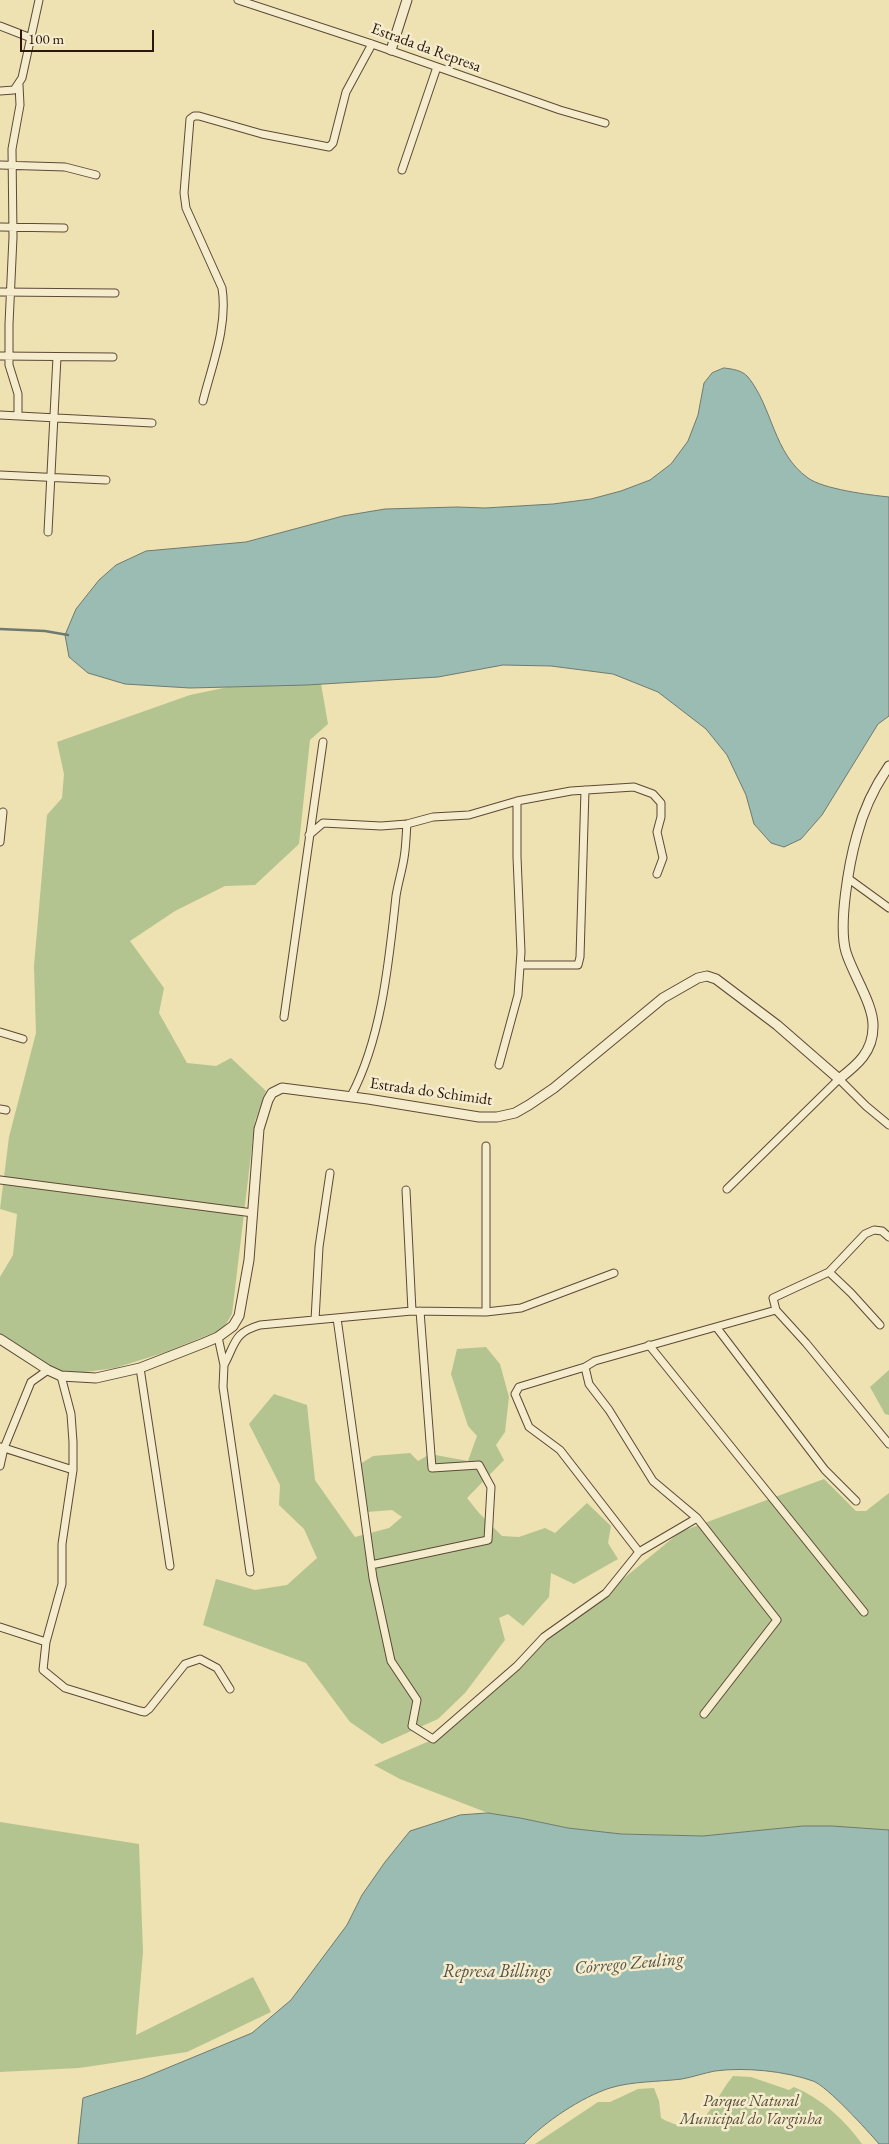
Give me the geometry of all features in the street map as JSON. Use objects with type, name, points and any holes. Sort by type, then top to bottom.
[{"type":"street","points":[[18,415],[18,394],[9,365],[13,227],[12,149],[20,105],[19,85],[32,38],[39,0]]},
{"type":"street","name":"Estrada da Represa","points":[[238,0],[390,50],[560,110],[605,123]]},
{"type":"street","points":[[390,50],[406,0]]},
{"type":"street","points":[[0,26],[32,38]]},
{"type":"street","points":[[203,401],[223,321],[224,300],[222,288],[186,208],[184,193],[190,119],[194,116],[199,116],[262,134],[329,147],[333,143],[346,92],[372,44]]},
{"type":"street","points":[[402,170],[437,67]]},
{"type":"street","points":[[0,91],[14,90],[19,85]]},
{"type":"street","points":[[0,165],[65,167],[96,175]]},
{"type":"street","points":[[0,227],[64,228]]},
{"type":"street","points":[[0,292],[115,293]]},
{"type":"street","points":[[0,356],[113,358]]},
{"type":"street","points":[[48,532],[57,357]]},
{"type":"street","points":[[0,415],[152,423]]},
{"type":"street","points":[[0,475],[106,480]]},
{"type":"street","points":[[284,1017],[308,835],[323,742]]},
{"type":"street","points":[[727,1189],[865,1055],[872,1042],[874,1026],[871,1012],[850,967],[845,948],[844,917],[857,834],[874,792],[889,766]]},
{"type":"street","points":[[308,835],[323,824],[381,826],[408,824],[433,817],[470,816],[517,801],[585,790],[634,787],[653,794],[661,803],[661,816],[657,832],[663,858],[657,874]]},
{"type":"street","points":[[520,965],[578,965],[580,957],[585,790]]},
{"type":"street","points":[[499,1065],[518,995],[520,965],[517,801]]},
{"type":"street","points":[[0,842],[3,812]]},
{"type":"street","points":[[351,1096],[358,1083],[378,1019],[394,932],[397,894],[408,824]]},
{"type":"street","points":[[849,879],[889,908]]},
{"type":"street","name":"Estrada do Schimidt","points":[[0,1339],[48,1370],[61,1376],[96,1378],[140,1368],[218,1337],[233,1326],[239,1316],[249,1260],[259,1129],[266,1105],[272,1093],[282,1088],[351,1096],[479,1117],[497,1117],[515,1113],[554,1088],[663,998],[698,978],[707,976],[716,979],[777,1025],[839,1079]]},
{"type":"street","points":[[0,1032],[23,1039]]},
{"type":"street","points":[[839,1079],[860,1101],[889,1125]]},
{"type":"street","points":[[486,1146],[486,1312]]},
{"type":"street","points":[[316,1320],[319,1247],[330,1173]]},
{"type":"street","points":[[0,1180],[253,1213]]},
{"type":"street","points":[[371,1565],[488,1540],[491,1487],[479,1464],[432,1468],[406,1190]]},
{"type":"street","points":[[889,1237],[882,1231],[874,1230],[865,1234],[829,1272],[773,1298],[776,1310],[806,1343],[889,1444]]},
{"type":"street","points":[[829,1272],[880,1325]]},
{"type":"street","points":[[224,1365],[237,1337],[245,1330],[260,1325],[416,1311],[486,1312],[521,1308],[614,1273]]},
{"type":"street","points":[[639,1552],[560,1450],[529,1427],[515,1394],[519,1387],[585,1367],[595,1361],[649,1344],[717,1328],[776,1310]]},
{"type":"street","points":[[338,1318],[371,1565],[391,1661],[417,1700],[412,1726],[433,1739],[517,1666],[544,1637],[606,1593],[639,1552],[696,1518]]},
{"type":"street","points":[[717,1328],[825,1470],[856,1502]]},
{"type":"street","points":[[218,1337],[224,1365],[223,1387],[250,1572]]},
{"type":"street","points":[[649,1344],[864,1612]]},
{"type":"street","points":[[585,1367],[588,1384],[609,1410],[653,1481],[696,1518],[777,1620],[704,1714]]},
{"type":"street","points":[[140,1368],[170,1566]]},
{"type":"street","points":[[0,1466],[2,1448],[32,1382],[48,1370]]},
{"type":"street","points":[[61,1376],[70,1414],[73,1470],[62,1544],[62,1584],[46,1642],[43,1670],[65,1688],[144,1712],[149,1709],[185,1664],[200,1659],[217,1668],[230,1689]]},
{"type":"street","points":[[2,1448],[73,1470]]},
{"type":"street","points":[[0,1627],[46,1642]]},
{"type":"green space","points":[[321,684],[328,724],[310,740],[299,844],[255,885],[225,886],[175,911],[130,941],[164,988],[159,1013],[187,1063],[216,1066],[231,1058],[266,1091],[255,1121],[232,1314],[223,1329],[166,1352],[115,1368],[70,1374],[49,1368],[0,1337],[0,1277],[13,1255],[17,1214],[0,1209],[9,1137],[36,1033],[34,966],[47,815],[62,798],[64,774],[57,742],[190,695],[228,687]]},
{"type":"green space","points":[[486,1347],[500,1364],[509,1397],[505,1432],[496,1445],[504,1460],[467,1498],[502,1536],[519,1537],[545,1528],[555,1533],[587,1503],[611,1526],[608,1543],[618,1559],[574,1584],[551,1573],[549,1597],[523,1626],[508,1614],[499,1618],[505,1640],[465,1693],[438,1719],[382,1744],[350,1722],[306,1663],[203,1625],[216,1579],[255,1590],[287,1585],[317,1558],[304,1529],[279,1505],[280,1485],[249,1424],[274,1394],[307,1405],[315,1480],[355,1537],[389,1528],[402,1517],[392,1510],[367,1512],[357,1466],[373,1456],[410,1453],[418,1461],[430,1454],[468,1461],[477,1436],[468,1426],[451,1374],[457,1349]]},
{"type":"green space","points":[[889,1370],[889,1415],[885,1414],[870,1387]]},
{"type":"green space","points":[[824,1479],[856,1511],[866,1511],[889,1493],[889,1830],[803,1826],[703,1836],[621,1834],[568,1828],[488,1813],[400,1779],[374,1765],[441,1736],[544,1637],[606,1593],[680,1532]]},
{"type":"green space","points":[[0,1822],[139,1844],[143,1952],[136,2035],[253,1977],[271,2012],[187,2052],[79,2068],[0,2072]]},
{"type":"green space","name":"Parque Natural Municipal do Varginha","points":[[733,2076],[751,2077],[789,2090],[794,2087],[814,2097],[848,2126],[862,2144],[535,2144],[598,2102],[610,2102],[638,2089],[654,2088],[659,2101],[661,2118],[688,2126],[697,2123],[712,2107]]},
{"type":"water","points":[[724,368],[740,371],[748,377],[763,402],[787,456],[796,468],[808,478],[835,488],[889,497],[889,716],[878,724],[822,815],[801,839],[784,847],[771,843],[754,824],[746,795],[727,755],[706,729],[658,692],[613,674],[551,666],[503,665],[438,677],[307,685],[190,688],[125,684],[88,673],[69,657],[65,635],[76,609],[99,580],[116,565],[146,551],[246,542],[343,516],[385,509],[485,508],[553,504],[591,499],[621,491],[650,480],[671,464],[688,441],[698,415],[704,383],[712,373]]},
{"type":"water","name":"Represa Billings","points":[[488,1813],[568,1828],[621,1834],[703,1836],[803,1826],[889,1830],[889,2144],[879,2144],[828,2091],[813,2081],[778,2072],[739,2069],[715,2071],[682,2079],[637,2083],[610,2088],[588,2097],[564,2111],[542,2127],[524,2144],[78,2144],[83,2098],[143,2078],[252,2033],[291,2000],[347,1925],[362,1895],[410,1831],[460,1815]]},
{"type":"waterway","points":[[0,629],[45,631],[68,635]]},
{"type":"water label","name":"Córrego Zeuling","points":[[629,1964]]}]
